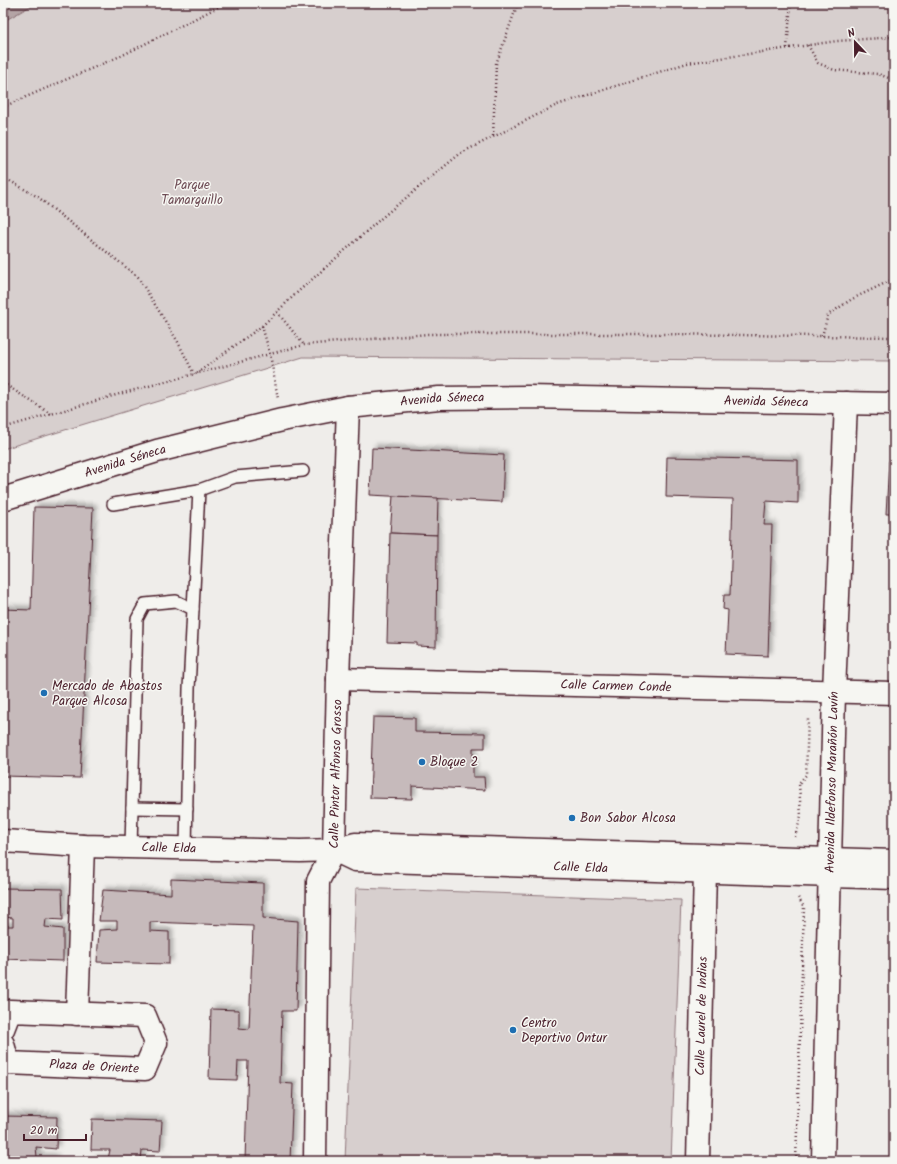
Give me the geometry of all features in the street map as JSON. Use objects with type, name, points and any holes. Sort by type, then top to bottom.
[{"type":"street","name":"Avenida Séneca","points":[[3,499],[157,451],[282,420],[348,407],[439,398],[519,397],[894,404]]},
{"type":"street","name":"Avenida Ildefonso Marañón Lavín","points":[[823,1161],[834,692],[846,402]]},
{"type":"street","name":"Calle Pintor Alfonso Grosso","points":[[315,1161],[318,881],[334,850],[338,679],[348,407]]},
{"type":"street","name":"Calle Carmen Conde","points":[[338,679],[894,693]]},
{"type":"street","name":"Calle Elda","points":[[3,841],[83,846],[300,851],[334,850],[355,844],[830,867]]},
{"type":"street","points":[[77,1014],[83,846]]},
{"type":"street","name":"Calle Elda","points":[[334,850],[355,860],[705,872],[830,867]]},
{"type":"street","points":[[830,867],[894,861]]},
{"type":"street","points":[[830,867],[894,878]]},
{"type":"street","name":"Calle Laurel de Indias","points":[[698,1161],[705,872]]},
{"type":"street","name":"Plaza de Oriente","points":[[3,1029],[10,1011],[145,1016],[156,1043],[145,1069],[8,1063],[3,1044]]},
{"type":"lane","points":[[113,504],[199,490],[235,477],[303,471]]},
{"type":"lane","points":[[186,848],[189,689],[199,490]]},
{"type":"lane","points":[[131,847],[137,619],[145,604],[176,602],[193,609]]},
{"type":"lane","points":[[132,808],[187,809]]},
{"type":"path","points":[[3,107],[125,54],[226,3]]},
{"type":"path","points":[[493,137],[496,64],[518,3]]},
{"type":"path","points":[[787,48],[791,3]]},
{"type":"path","points":[[194,374],[262,326],[300,290],[385,215],[461,153],[558,105],[686,63],[837,41],[894,37]]},
{"type":"path","points":[[808,45],[818,63],[834,70],[878,74],[894,80]]},
{"type":"path","points":[[3,177],[38,197],[138,277],[178,342],[194,374]]},
{"type":"path","points":[[822,336],[828,315],[852,299],[894,279]]},
{"type":"path","points":[[277,312],[304,345]]},
{"type":"path","points":[[262,326],[270,354],[282,420]]},
{"type":"path","points":[[3,428],[123,393],[304,345],[428,334],[894,336]]},
{"type":"path","points":[[3,383],[51,414]]},
{"type":"path","points":[[795,839],[801,816],[799,783],[806,775],[808,719]]},
{"type":"path","points":[[794,892],[804,908],[796,1161]]},
{"type":"green space","name":"Parque Tamarguillo","points":[[3,3],[894,3],[894,361],[303,357],[3,449]]},
{"type":"green space","name":"Centro Deportivo Ontur","points":[[356,888],[681,900],[671,1161],[345,1161]]},
{"type":"shaded area","points":[[3,3],[36,3],[3,23]]},
{"type":"building","points":[[372,448],[504,455],[502,502],[370,495]]},
{"type":"building","points":[[667,457],[798,460],[798,503],[766,501],[764,525],[772,525],[768,656],[726,654],[728,610],[723,609],[724,595],[730,595],[733,499],[666,497]]},
{"type":"building","points":[[889,461],[894,461],[894,514],[886,514]]},
{"type":"building","points":[[393,496],[438,498],[437,535],[390,533]]},
{"type":"building","name":"Mercado de Abastos Parque Alcosa","points":[[34,507],[93,508],[80,778],[3,776],[3,609],[31,610]]},
{"type":"building","points":[[390,533],[437,535],[436,647],[417,646],[417,643],[387,642]]},
{"type":"building","name":"Bloque 2","points":[[373,717],[415,718],[415,732],[485,733],[485,748],[473,748],[473,777],[484,777],[485,790],[412,786],[412,799],[370,798]]},
{"type":"building","points":[[171,879],[263,883],[263,918],[298,921],[296,1011],[282,1011],[280,1083],[293,1084],[290,1161],[245,1161],[248,1061],[238,1061],[237,1080],[209,1079],[211,1009],[239,1010],[239,1028],[249,1029],[253,926],[150,922],[150,931],[169,932],[169,964],[97,962],[99,930],[117,929],[117,921],[99,921],[103,890],[171,894]]},
{"type":"building","points":[[3,888],[62,889],[63,920],[46,919],[45,927],[63,929],[63,961],[3,959],[3,926],[13,926],[13,918],[3,917]]},
{"type":"building","points":[[3,1116],[57,1117],[56,1149],[36,1147],[37,1157],[55,1158],[54,1161],[3,1161],[5,1145],[3,1145]]},
{"type":"building","points":[[92,1119],[162,1121],[160,1151],[142,1150],[141,1160],[167,1161],[91,1161],[108,1159],[110,1150],[91,1150]]},
{"type":"place","name":"Mercado de Abastos Parque Alcosa","points":[[44,693]]},
{"type":"place","name":"Bloque 2","points":[[422,762]]},
{"type":"place","name":"Bon Sabor Alcosa","points":[[572,818]]},
{"type":"place","name":"Centro Deportivo Ontur","points":[[513,1030]]}]
